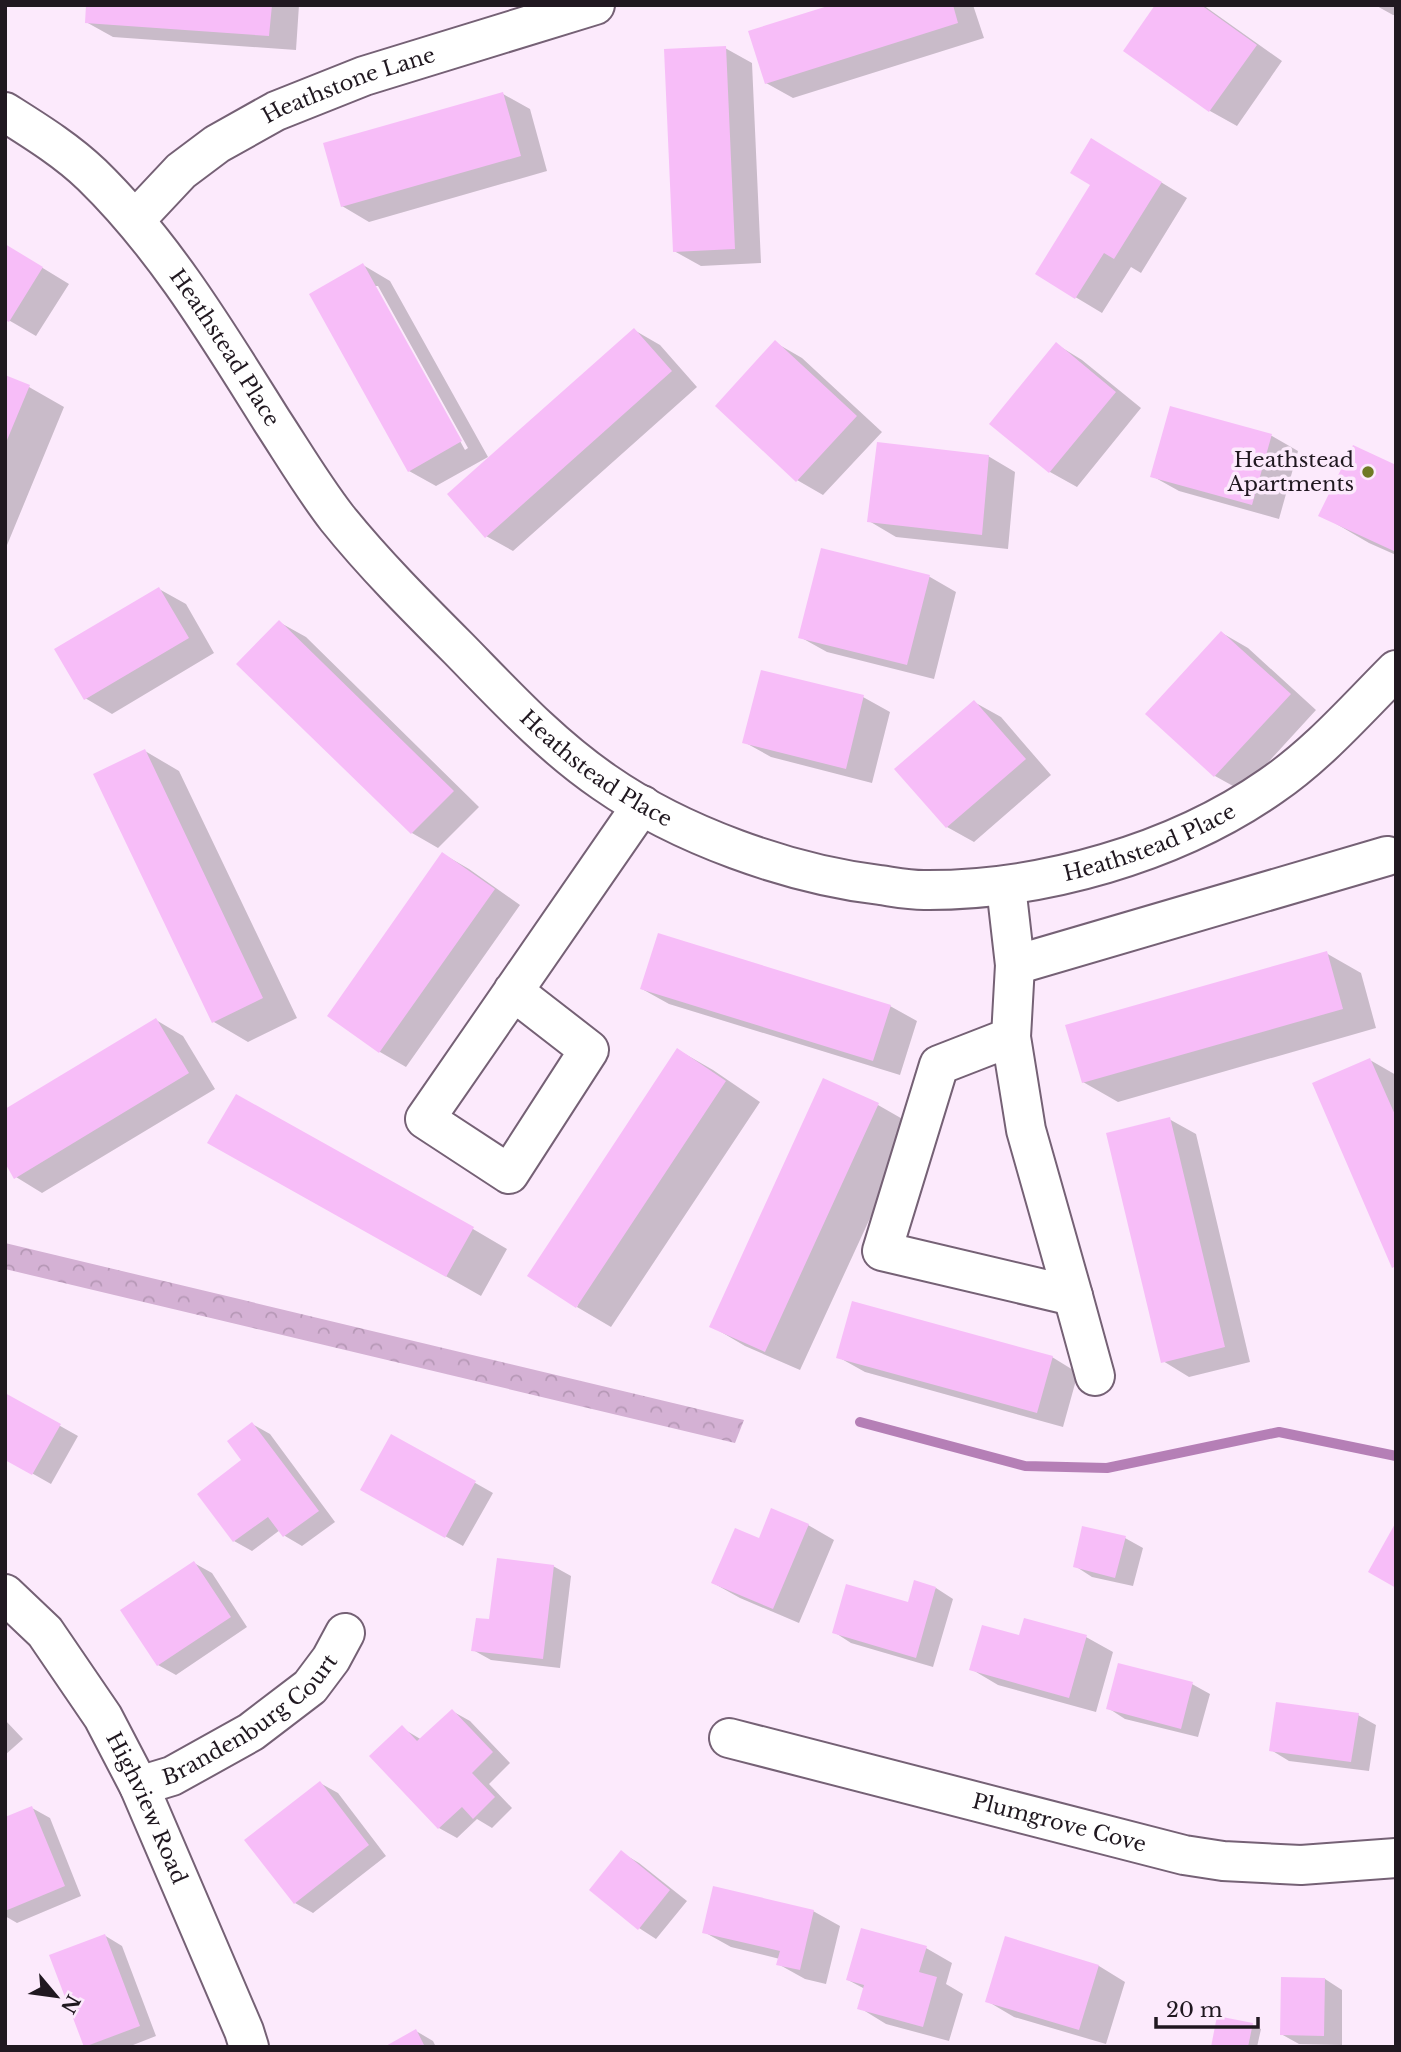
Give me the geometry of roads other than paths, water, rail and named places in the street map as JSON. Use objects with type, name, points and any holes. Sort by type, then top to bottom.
[{"type":"street","name":"Heathstone Lane","points":[[135,220],[181,171],[217,144],[276,111],[364,76],[595,5]]},
{"type":"street","name":"Heathstead Place","points":[[5,112],[51,141],[90,173],[135,220],[171,267],[336,516],[417,607],[519,711],[566,755],[608,785],[675,824],[723,844],[786,865],[850,881],[919,890],[1006,886],[1042,879],[1129,856],[1207,825],[1269,787],[1304,761],[1396,670]]},
{"type":"street","points":[[513,991],[589,1050],[509,1174],[425,1119],[513,991],[642,805]]},
{"type":"street","points":[[1015,965],[1387,856]]},
{"type":"street","points":[[1006,886],[1015,965],[1011,1037],[1026,1130],[1095,1376]]},
{"type":"street","points":[[1011,1037],[939,1065],[882,1251],[1073,1296]]},
{"type":"street","name":"Highview Road","points":[[5,1594],[45,1632],[103,1717],[139,1786],[249,2047]]},
{"type":"street","name":"Brandenburg Court","points":[[139,1786],[172,1776],[261,1724],[310,1687],[331,1660],[345,1633]]},
{"type":"street","name":"Plumgrove Cove","points":[[729,1738],[1184,1855],[1223,1861],[1301,1865],[1396,1858]]},
{"type":"waterway","points":[[860,1422],[1025,1466],[1107,1468],[1279,1432],[1396,1456]]},
{"type":"place","name":"Heathstead Apartments","points":[[1368,472]]}]
